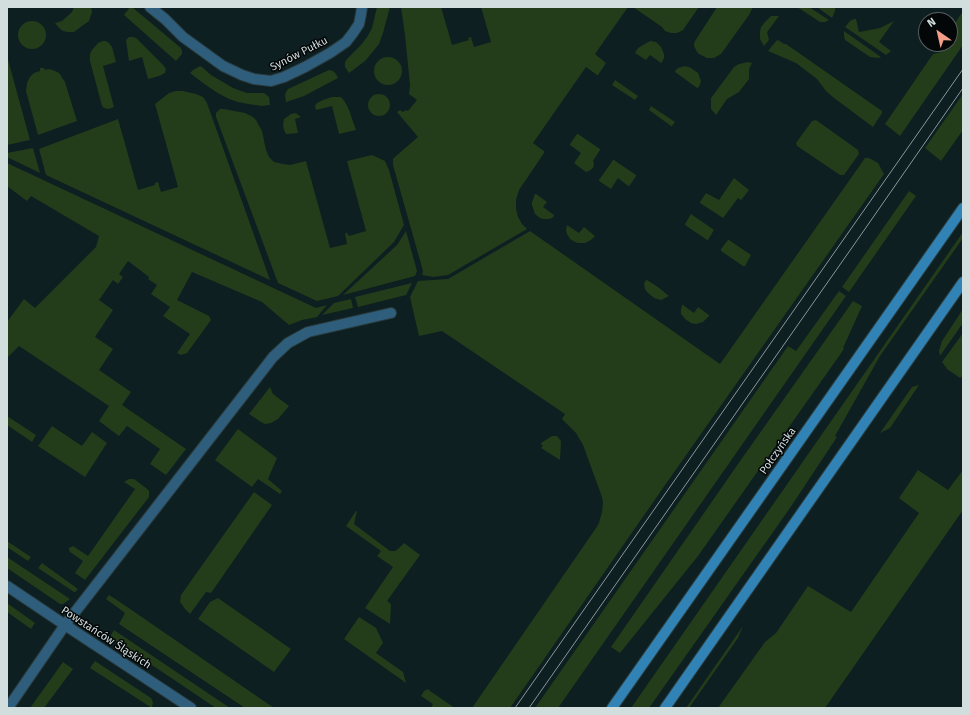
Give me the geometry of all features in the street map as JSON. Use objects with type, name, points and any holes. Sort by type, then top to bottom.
[{"type":"main road","name":"Połczyńska","points":[[612,708],[963,208]]},
{"type":"main road","points":[[665,708],[963,282]]},
{"type":"street","name":"Synów Pułku","points":[[150,7],[165,19],[183,37],[223,66],[254,80],[271,81],[284,77],[305,67],[346,42],[359,24],[362,7]]},
{"type":"street","points":[[8,708],[65,626],[273,357],[288,343],[308,332],[391,313]]},
{"type":"street","name":"Powstańców Śląskich","points":[[7,586],[65,626],[191,708]]},
{"type":"green space","points":[[74,7],[91,7],[92,12],[89,21],[74,32],[63,31],[55,23],[62,21],[72,12]]},
{"type":"green space","points":[[130,7],[132,7],[181,48],[182,54],[176,61],[124,15]]},
{"type":"green space","points":[[377,7],[390,7],[379,44],[365,61],[349,73],[345,67],[345,62],[367,37],[372,28]]},
{"type":"green space","points":[[401,7],[441,7],[452,45],[469,40],[468,38],[471,37],[474,47],[491,42],[481,7],[628,7],[595,54],[606,63],[598,75],[586,67],[533,143],[544,151],[544,153],[519,190],[516,200],[518,217],[527,229],[448,275],[433,277],[422,275],[423,271],[393,165],[393,159],[418,137],[397,112],[400,110],[403,112],[406,110],[408,111],[417,100],[409,94],[410,85]]},
{"type":"green space","points":[[633,7],[699,7],[683,30],[677,33],[671,33],[665,31],[662,27]]},
{"type":"green space","points":[[717,7],[753,7],[721,54],[714,58],[707,58],[697,52],[694,44]]},
{"type":"green space","points":[[797,7],[809,7],[829,20],[820,22]]},
{"type":"green space","points":[[817,7],[835,7],[832,18]]},
{"type":"green space","points":[[963,11],[963,45],[900,136],[885,124],[933,54],[942,52],[958,52],[958,18]]},
{"type":"green space","points":[[771,16],[779,16],[767,32],[769,40],[764,46],[760,39],[761,27]]},
{"type":"green space","points":[[856,19],[859,32],[880,28],[894,21],[879,42],[891,51],[886,55],[845,27]]},
{"type":"green space","points":[[32,21],[42,25],[46,35],[42,45],[32,49],[22,45],[18,35],[22,25]]},
{"type":"green space","points":[[844,31],[881,57],[870,57],[845,40]]},
{"type":"green space","points":[[129,37],[136,38],[163,65],[166,69],[165,73],[148,79],[142,57],[129,61],[126,40]]},
{"type":"green space","points":[[778,40],[786,44],[882,111],[873,127],[834,98],[826,91],[817,79],[796,63],[768,51]]},
{"type":"green space","points":[[103,41],[109,43],[112,47],[116,62],[103,66],[114,107],[109,109],[102,106],[90,61],[90,54],[92,50],[98,43]]},
{"type":"green space","points":[[650,41],[656,42],[661,47],[664,58],[661,63],[650,55],[646,60],[635,53],[638,48]]},
{"type":"green space","points":[[7,56],[30,140],[7,145]]},
{"type":"green space","points":[[388,57],[398,61],[402,71],[398,81],[388,85],[378,81],[374,71],[378,61]]},
{"type":"green space","points":[[748,62],[752,63],[749,69],[749,79],[739,92],[727,99],[716,115],[711,109],[711,98],[734,67]]},
{"type":"green space","points":[[200,66],[211,75],[233,88],[247,93],[264,93],[269,97],[270,105],[262,106],[238,102],[216,92],[190,73]]},
{"type":"green space","points":[[685,66],[698,73],[701,81],[699,87],[697,88],[675,72],[678,68]]},
{"type":"green space","points":[[40,68],[44,68],[45,70],[49,69],[59,73],[65,82],[77,121],[38,135],[26,91],[27,83],[30,77],[34,73],[40,71]]},
{"type":"green space","points":[[329,70],[333,71],[338,78],[304,96],[286,102],[285,95],[288,89]]},
{"type":"green space","points":[[615,80],[638,96],[635,100],[612,85]]},
{"type":"green space","points":[[176,91],[196,94],[203,97],[207,103],[270,280],[46,175],[39,149],[118,119],[138,190],[155,185],[155,183],[158,182],[161,192],[178,187],[155,104],[169,93]]},
{"type":"green space","points":[[379,94],[387,97],[390,105],[387,113],[379,116],[371,113],[368,105],[371,97]]},
{"type":"green space","points":[[963,94],[963,130],[941,161],[925,148]]},
{"type":"green space","points":[[332,97],[341,97],[345,102],[356,130],[339,134],[332,106],[316,110],[315,106],[317,103]]},
{"type":"green space","points":[[651,106],[675,122],[672,126],[649,110]]},
{"type":"green space","points":[[220,109],[245,113],[253,117],[262,131],[269,157],[274,162],[290,165],[306,161],[330,248],[347,244],[345,233],[349,236],[366,231],[347,161],[372,155],[385,161],[389,170],[404,225],[394,242],[338,296],[317,301],[278,283],[216,117],[216,113]]},
{"type":"green space","points":[[295,113],[301,117],[295,119],[298,133],[286,134],[283,125],[284,119]]},
{"type":"green space","points":[[816,120],[858,150],[859,154],[844,175],[840,175],[797,146],[796,143],[812,121]]},
{"type":"green space","points":[[577,134],[600,149],[593,161],[593,168],[586,172],[574,163],[581,153],[570,144]]},
{"type":"green space","points":[[33,148],[40,173],[7,157],[7,153]]},
{"type":"green space","points":[[865,158],[869,158],[878,163],[884,174],[510,708],[472,708],[596,528],[602,512],[603,502],[583,445],[576,433],[562,419],[565,414],[442,331],[419,336],[410,297],[418,281],[448,279],[530,231],[720,364]]},
{"type":"green space","points":[[613,160],[636,175],[630,185],[628,186],[618,178],[611,189],[599,181]]},
{"type":"green space","points":[[7,163],[316,308],[327,305],[317,317],[302,320],[289,325],[262,302],[192,272],[177,300],[209,316],[211,320],[187,353],[181,355],[177,353],[190,334],[163,316],[170,307],[151,294],[157,285],[128,261],[119,274],[123,277],[118,284],[113,280],[99,300],[113,310],[95,337],[113,349],[99,370],[131,392],[122,405],[186,449],[166,475],[150,464],[160,449],[127,426],[119,436],[99,421],[109,406],[19,346],[7,358],[7,322],[24,299],[35,308],[96,247],[99,236],[31,196],[27,201],[7,186]]},
{"type":"green space","points":[[734,178],[749,190],[741,200],[738,198],[723,218],[700,203],[706,193],[719,200]]},
{"type":"green space","points":[[909,191],[916,196],[849,292],[842,287]]},
{"type":"green space","points":[[535,194],[547,202],[543,207],[554,215],[552,218],[543,219],[535,214],[532,202]]},
{"type":"green space","points":[[691,214],[714,230],[708,240],[685,225]]},
{"type":"green space","points":[[567,225],[579,233],[584,227],[595,236],[585,243],[575,242],[570,239],[567,234]]},
{"type":"green space","points":[[406,231],[417,271],[415,276],[343,295],[397,245]]},
{"type":"green space","points":[[963,232],[963,238],[880,356],[835,436],[837,437],[790,508],[649,708],[631,708]]},
{"type":"green space","points":[[728,240],[751,255],[745,266],[721,251]]},
{"type":"green space","points":[[646,280],[669,296],[661,300],[654,298],[645,289],[644,284]]},
{"type":"green space","points":[[412,283],[406,295],[358,307],[355,297]]},
{"type":"green space","points":[[839,291],[846,296],[558,708],[535,708],[788,346],[796,351]]},
{"type":"green space","points":[[351,299],[353,308],[322,315],[334,303]]},
{"type":"green space","points":[[853,301],[862,306],[843,348],[844,349],[698,556],[620,653],[611,647],[738,464]]},
{"type":"green space","points":[[682,305],[694,313],[698,307],[709,316],[703,322],[696,324],[691,323],[681,314]]},
{"type":"green space","points":[[963,309],[963,323],[940,356],[939,351],[942,341]]},
{"type":"green space","points":[[963,333],[963,375],[960,378],[947,369],[942,362]]},
{"type":"green space","points":[[919,385],[890,428],[880,433],[912,387]]},
{"type":"green space","points":[[270,387],[273,394],[289,406],[278,419],[271,423],[265,424],[249,414]]},
{"type":"green space","points":[[7,416],[36,435],[32,442],[7,425]]},
{"type":"green space","points":[[52,426],[82,446],[92,432],[107,443],[85,477],[38,446]]},
{"type":"green space","points":[[238,429],[277,458],[268,479],[282,491],[280,494],[258,479],[252,487],[215,460]]},
{"type":"green space","points":[[552,436],[557,436],[561,441],[560,460],[541,448],[543,446],[541,443]]},
{"type":"green space","points":[[918,470],[948,490],[963,470],[963,510],[825,708],[718,708],[765,642],[776,633],[808,586],[851,612],[919,513],[899,498]]},
{"type":"green space","points":[[129,479],[134,479],[146,488],[149,491],[149,497],[85,580],[75,573],[83,561],[70,552],[69,548],[73,546],[88,556],[135,489],[124,482]]},
{"type":"green space","points":[[254,492],[272,505],[211,593],[206,592],[190,614],[180,602],[181,595]]},
{"type":"green space","points":[[357,511],[354,524],[390,551],[395,551],[404,543],[420,555],[387,601],[391,604],[390,624],[365,608],[393,567],[377,556],[381,551],[346,526]]},
{"type":"green space","points":[[7,541],[31,557],[28,561],[7,547]]},
{"type":"green space","points":[[7,557],[70,599],[63,604],[60,604],[7,568]]},
{"type":"green space","points":[[42,563],[78,589],[74,592],[38,568]]},
{"type":"green space","points":[[109,595],[274,708],[245,708],[119,624],[125,613],[106,599]]},
{"type":"green space","points":[[218,598],[291,649],[274,672],[198,619],[210,602]]},
{"type":"green space","points":[[7,603],[35,623],[31,629],[7,612]]},
{"type":"green space","points":[[359,617],[376,628],[383,643],[376,653],[403,672],[406,683],[344,639]]},
{"type":"green space","points":[[743,626],[738,638],[689,708],[686,708]]},
{"type":"green space","points":[[114,630],[230,708],[216,708],[110,637]]},
{"type":"green space","points":[[95,661],[151,698],[153,702],[152,708],[90,668]]},
{"type":"green space","points":[[63,662],[73,669],[44,708],[30,708]]},
{"type":"green space","points":[[428,689],[455,708],[431,708],[433,704],[421,696],[424,691]]},
{"type":"tram line","points":[[515,708],[963,69]]},
{"type":"tram line","points":[[529,708],[963,88]]}]
